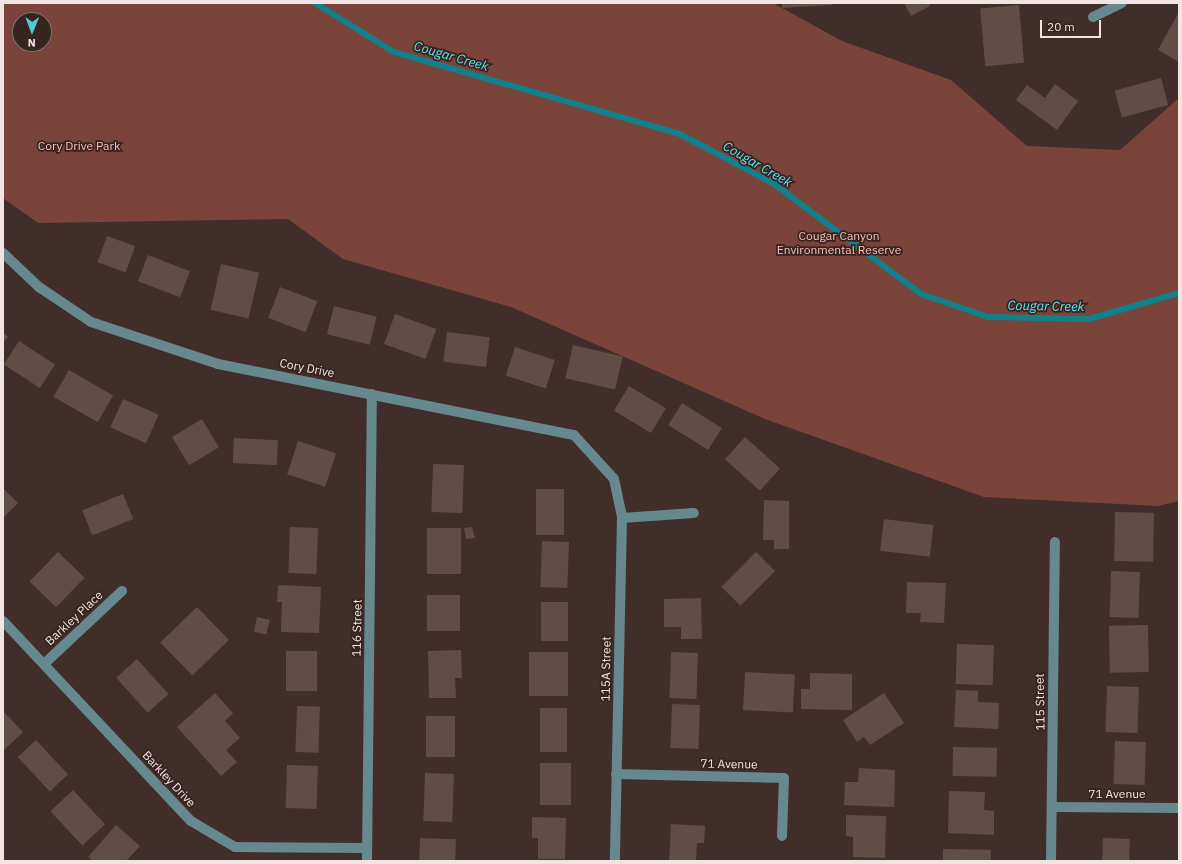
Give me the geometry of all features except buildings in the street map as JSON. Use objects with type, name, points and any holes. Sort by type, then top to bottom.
[{"type":"street","points":[[1094,17],[1122,3]]},
{"type":"street","name":"Cory Drive","points":[[3,253],[39,287],[91,322],[218,364],[574,435],[614,479]]},
{"type":"street","name":"116 Street","points":[[367,861],[372,394]]},
{"type":"street","name":"115A Street","points":[[614,479],[622,518],[615,861]]},
{"type":"street","points":[[622,518],[694,512]]},
{"type":"street","name":"115 Street","points":[[1051,861],[1054,807],[1055,542]]},
{"type":"street","name":"Barkley Place","points":[[44,664],[122,591]]},
{"type":"street","name":"Barkley Drive","points":[[3,621],[191,821],[235,847],[367,848]]},
{"type":"street","name":"71 Avenue","points":[[616,774],[784,778],[782,836]]},
{"type":"street","name":"71 Avenue","points":[[1054,807],[1179,808]]},
{"type":"green space","name":"Cougar Canyon Environmental Reserve","points":[[3,3],[773,3],[842,41],[951,80],[1027,146],[1120,150],[1179,98],[1179,501],[1158,506],[984,497],[765,419],[511,307],[343,259],[288,219],[38,223],[3,198]]},
{"type":"waterway","name":"Cougar Creek","points":[[315,3],[394,52],[680,134],[774,184],[921,294],[988,317],[1089,319],[1179,293]]},
{"type":"park label","name":"Cory Drive Park","points":[[79,146]]}]
